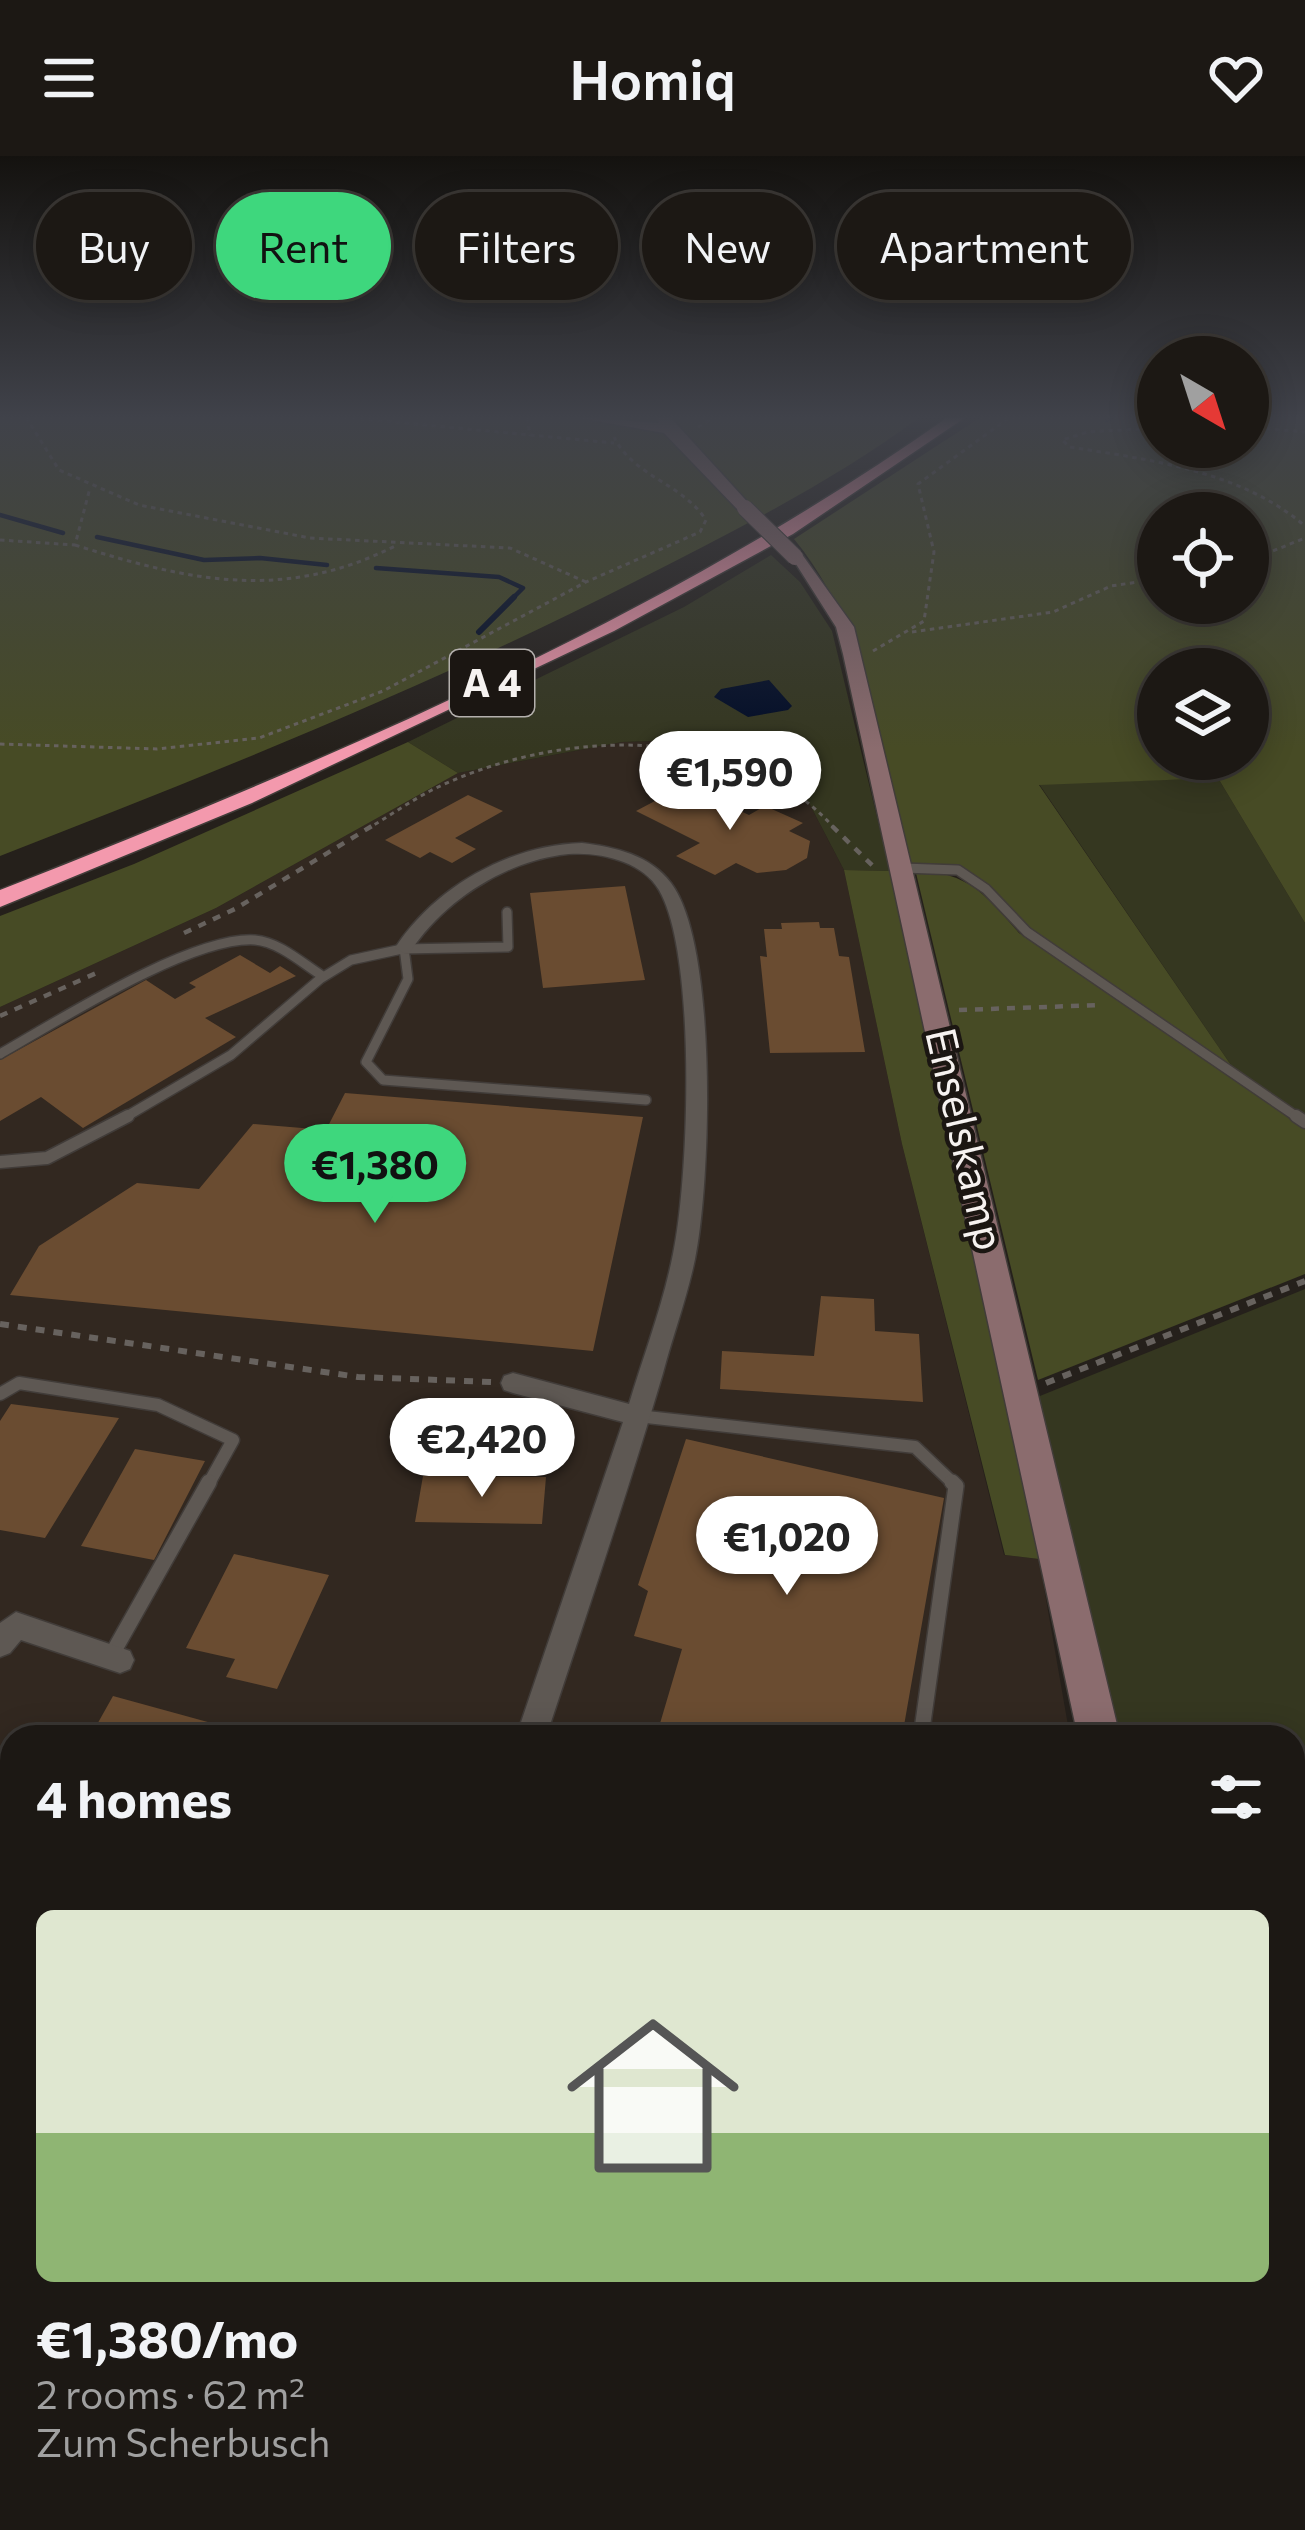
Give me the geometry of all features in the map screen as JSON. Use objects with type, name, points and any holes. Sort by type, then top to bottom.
[{"type":"highway","name":"A 4","points":[[0,875],[358,724],[607,611],[755,528]]},
{"type":"highway","name":"A 4","points":[[0,899],[382,735],[628,618],[796,528]]},
{"type":"main road","name":"Enselskamp","points":[[765,528],[795,557],[844,627],[852,654],[1096,1725]]},
{"type":"street","points":[[404,948],[418,922],[518,861],[555,850],[598,849],[655,873],[670,893],[688,967],[695,1128],[687,1244],[638,1416],[535,1725]]},
{"type":"street","points":[[513,1383],[638,1416]]},
{"type":"street","points":[[5,1631],[115,1659]]},
{"type":"lane","points":[[903,868],[958,870],[986,889],[1027,932],[1305,1122]]},
{"type":"lane","points":[[0,1162],[46,1158],[76,1145],[253,1039],[321,975],[359,957],[404,948],[452,952],[508,947],[507,912]]},
{"type":"lane","points":[[0,1054],[150,974],[250,939],[321,975]]},
{"type":"lane","points":[[404,948],[408,979],[366,1062],[383,1080],[646,1100]]},
{"type":"lane","points":[[0,1394],[19,1383],[158,1405],[233,1440],[115,1659]]},
{"type":"lane","points":[[638,1416],[915,1447],[956,1486],[923,1725]]},
{"type":"path","points":[[75,545],[80,528]]},
{"type":"path","points":[[257,528],[310,538],[510,548],[586,582]]},
{"type":"path","points":[[0,744],[157,748],[260,738],[383,691],[586,582],[702,528]]},
{"type":"path","points":[[852,654],[874,650],[924,621],[937,569],[936,528]]},
{"type":"path","points":[[1269,553],[1305,538]]},
{"type":"path","points":[[0,541],[75,545],[171,575],[263,583],[332,575],[400,543]]},
{"type":"path","points":[[908,632],[1053,612],[1111,586],[1137,582]]},
{"type":"path","points":[[175,937],[236,909],[363,827],[466,776],[639,746],[677,745],[722,755],[787,783],[820,808],[860,859],[873,868],[903,868]]},
{"type":"path","points":[[0,1016],[113,965]]},
{"type":"path","points":[[936,1010],[1136,1004]]},
{"type":"path","points":[[1021,1393],[1305,1280]]},
{"type":"path","points":[[0,1324],[358,1376],[513,1383]]},
{"type":"shaded area","points":[[682,740],[797,780],[844,870],[902,1144],[1004,1555],[1039,1559],[1068,1725],[0,1725],[0,1007],[216,908],[458,773],[622,742]]},
{"type":"green space","points":[[0,528],[739,528],[480,656],[322,726],[0,856]]},
{"type":"green space","points":[[811,528],[1137,528],[1137,624],[1269,624],[1269,528],[1305,528],[1305,923],[1219,780],[1269,780],[1269,648],[1137,648],[1137,780],[1167,780],[1039,785],[1233,1068],[1033,931],[962,868],[910,863],[881,736],[839,612],[794,539]]},
{"type":"green space","points":[[771,555],[800,582],[832,631],[890,871],[844,870],[797,780],[682,740],[622,742],[458,773],[408,742],[684,607]]},
{"type":"green space","points":[[408,742],[458,773],[216,908],[0,1007],[0,916],[134,864]]},
{"type":"green space","points":[[1219,780],[1305,923],[1305,1118],[1233,1068],[1039,784]]},
{"type":"green space","points":[[915,869],[950,876],[974,888],[1019,933],[1305,1127],[1305,1274],[1038,1380]]},
{"type":"green space","points":[[844,870],[890,871],[1039,1559],[1005,1555],[902,1144]]},
{"type":"green space","points":[[1305,1289],[1305,1725],[1111,1725],[1035,1398]]},
{"type":"water","points":[[769,680],[792,706],[788,710],[748,717],[714,697],[721,689]]},
{"type":"building","points":[[685,785],[749,815],[765,806],[803,823],[789,831],[810,841],[807,858],[786,870],[757,873],[736,863],[715,875],[676,856],[700,843],[636,811]]},
{"type":"building","points":[[468,795],[503,811],[455,838],[476,849],[452,863],[430,852],[420,858],[385,840]]},
{"type":"building","points":[[625,886],[645,980],[543,988],[530,893]]},
{"type":"building","points":[[819,922],[820,928],[834,928],[839,956],[849,957],[865,1052],[770,1053],[760,956],[767,957],[764,929],[782,929],[781,923]]},
{"type":"building","points":[[240,955],[270,973],[280,966],[296,976],[205,1018],[236,1037],[83,1128],[41,1097],[0,1121],[0,1060],[146,980],[175,999],[196,987],[189,983]]},
{"type":"building","points":[[345,1093],[643,1117],[593,1351],[10,1295],[39,1246],[137,1183],[199,1189],[253,1124],[326,1130]]},
{"type":"building","points":[[821,1296],[874,1299],[875,1331],[919,1334],[923,1402],[720,1389],[722,1351],[814,1356]]},
{"type":"building","points":[[11,1404],[119,1418],[45,1538],[0,1530],[0,1421]]},
{"type":"building","points":[[686,1439],[944,1498],[904,1725],[660,1725],[682,1649],[634,1636],[648,1591],[638,1585]]},
{"type":"building","points":[[135,1449],[205,1461],[154,1560],[81,1546]]},
{"type":"building","points":[[423,1476],[546,1477],[542,1524],[415,1522]]},
{"type":"building","points":[[234,1554],[329,1575],[277,1689],[226,1677],[235,1659],[186,1648]]},
{"type":"building","points":[[113,1696],[219,1725],[97,1725]]},
{"type":"waterway","points":[[45,528],[63,533]]},
{"type":"waterway","points":[[97,537],[204,560],[260,558],[327,565]]},
{"type":"waterway","points":[[376,568],[499,577],[523,588],[479,632]]}]
